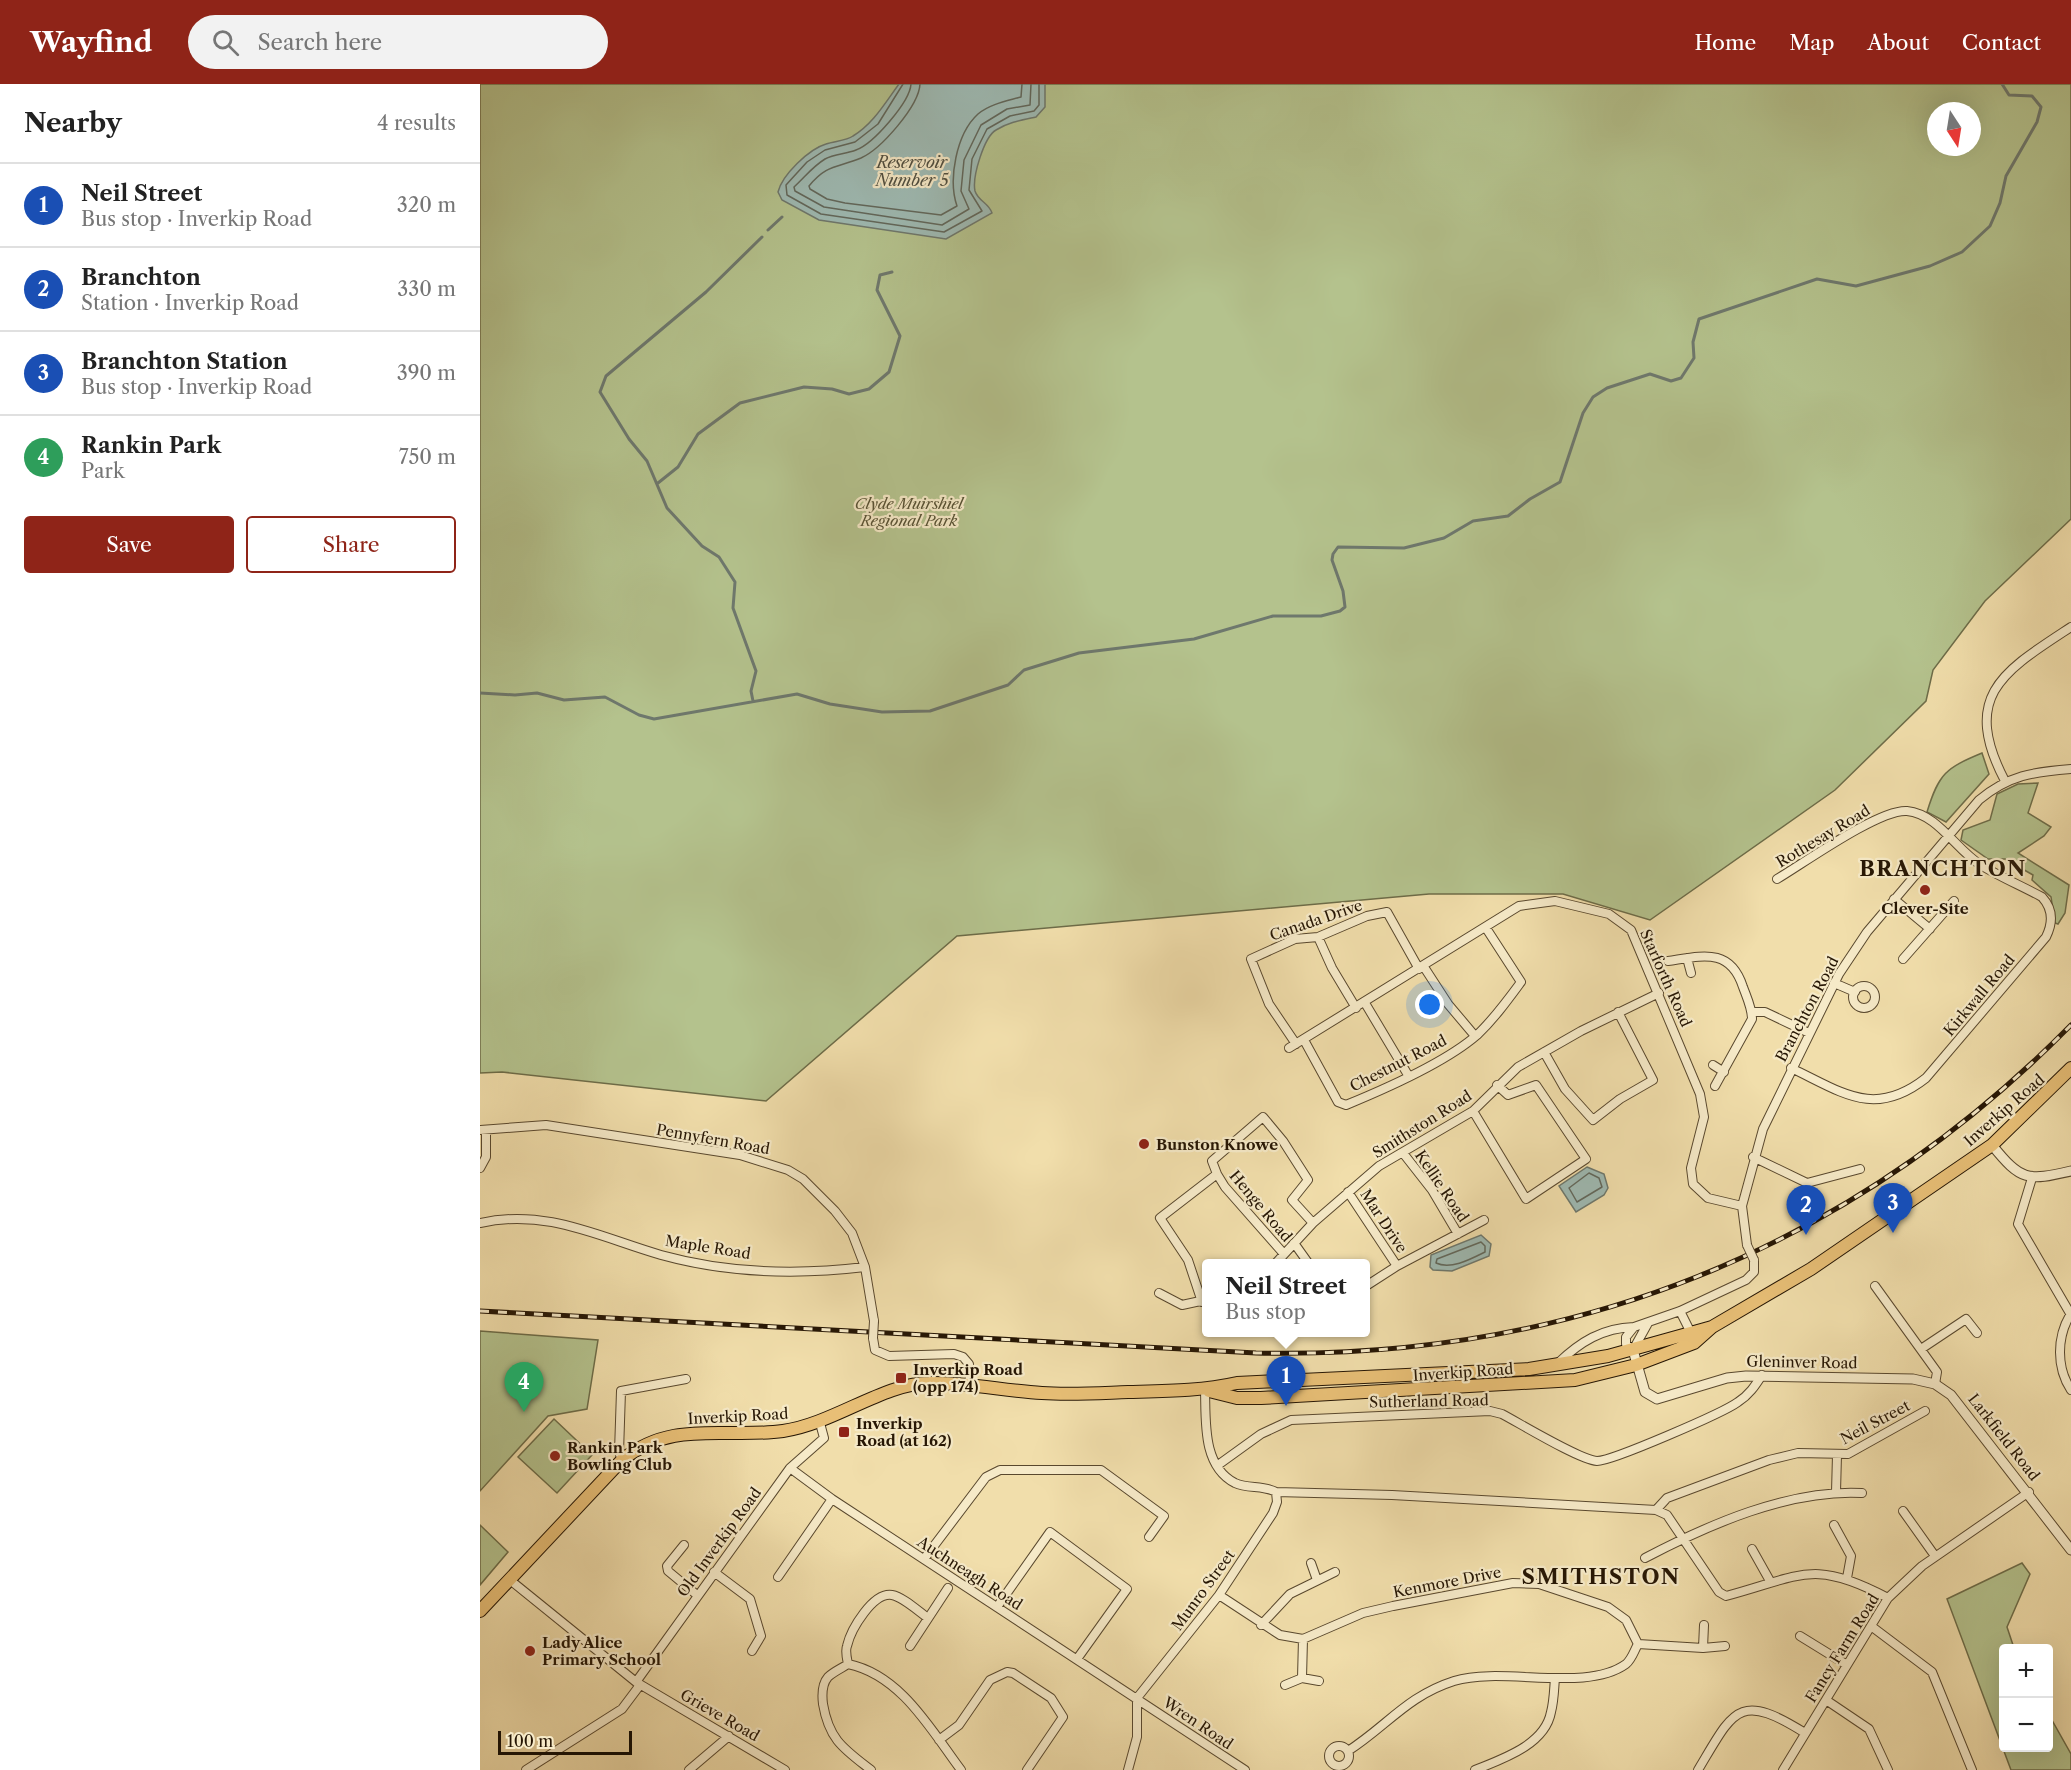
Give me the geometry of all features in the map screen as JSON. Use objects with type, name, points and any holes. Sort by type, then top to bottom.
[{"type":"highway","name":"Inverkip Road","points":[[1205,1390],[1238,1398],[1346,1395],[1575,1380],[1636,1365],[1695,1343],[1712,1327],[1811,1269],[1992,1145],[2071,1068]]},
{"type":"highway","name":"Inverkip Road","points":[[480,1611],[622,1460],[647,1443],[674,1435],[781,1431],[820,1423],[886,1393],[927,1383],[1044,1393],[1205,1390],[1237,1383],[1489,1373],[1555,1366],[1633,1350],[1690,1331],[1712,1327]]},
{"type":"street","points":[[2005,781],[1992,757],[1987,737],[1986,718],[1993,693],[2015,664],[2071,627]]},
{"type":"street","name":"Branchton Road","points":[[1680,1311],[1746,1280],[1754,1272],[1754,1260],[1747,1245],[1742,1206],[1754,1157],[1763,1130],[1791,1068],[1834,983],[1867,932],[1979,800],[2005,781],[2020,775],[2071,769]]},
{"type":"street","name":"Rothesay Road","points":[[1777,879],[1879,818],[1895,812],[1919,814],[1947,836]]},
{"type":"street","name":"Kirkwall Road","points":[[1791,1068],[1856,1099],[1886,1098],[1915,1087],[1926,1078],[2046,937],[2051,927],[2047,902],[2042,897],[1979,864],[1947,836]]},
{"type":"street","points":[[1894,899],[1930,929]]},
{"type":"street","name":"Starforth Road","points":[[1292,1046],[1519,906],[1555,901],[1609,914],[1631,930],[1701,1094],[1704,1117],[1691,1168],[1694,1184],[1708,1198],[1742,1206]]},
{"type":"street","points":[[1903,959],[1954,901]]},
{"type":"street","name":"Canada Drive","points":[[1292,1046],[1269,1004],[1251,959],[1295,939],[1318,937],[1367,916],[1387,912],[1421,968]]},
{"type":"street","name":"Chestnut Road","points":[[1304,1040],[1338,1102],[1346,1105],[1442,1059],[1475,1036],[1496,1016],[1521,982],[1486,928]]},
{"type":"street","points":[[1318,937],[1332,968],[1356,1008]]},
{"type":"street","points":[[1668,961],[1704,956],[1726,961],[1739,974],[1752,1012],[1750,1026],[1715,1086]]},
{"type":"street","points":[[1686,958],[1690,973]]},
{"type":"street","points":[[1421,968],[1475,1036]]},
{"type":"street","points":[[1834,983],[1855,992]]},
{"type":"street","name":"Smithston Road","points":[[1279,1259],[1313,1223],[1379,1166],[1473,1111],[1497,1085],[1518,1067],[1618,1012],[1659,993]]},
{"type":"street","points":[[1365,1003],[1408,1075]]},
{"type":"street","points":[[1544,1052],[1564,1089],[1593,1120],[1620,1099],[1653,1080],[1618,1012]]},
{"type":"street","points":[[1752,1012],[1765,1012],[1809,1033]]},
{"type":"street","points":[[1713,1065],[1724,1072]]},
{"type":"street","points":[[1473,1111],[1526,1199],[1586,1159],[1536,1085],[1508,1095],[1497,1085]]},
{"type":"street","points":[[1202,1296],[1188,1260],[1160,1218],[1217,1174],[1212,1161],[1263,1117],[1283,1140],[1308,1180],[1292,1200],[1313,1223]]},
{"type":"street","name":"Pennyfern Road","points":[[483,1130],[546,1125],[771,1163],[802,1179],[835,1210],[852,1233],[865,1267],[874,1321],[875,1350],[889,1356],[954,1354],[963,1357],[969,1364],[970,1387]]},
{"type":"street","points":[[480,1168],[486,1157],[483,1130]]},
{"type":"street","points":[[1992,1145],[2007,1164],[2032,1178],[2071,1171]]},
{"type":"street","name":"Kellie Road","points":[[1403,1153],[1432,1190],[1458,1234]]},
{"type":"street","points":[[1754,1157],[1807,1183],[1860,1169]]},
{"type":"street","name":"Henge Road","points":[[1217,1174],[1225,1187],[1284,1254]]},
{"type":"street","points":[[2032,1178],[2018,1224],[2071,1315],[2063,1327],[2059,1353],[2071,1390]]},
{"type":"street","name":"Mar Drive","points":[[1348,1192],[1396,1266]]},
{"type":"street","name":"Maple Road","points":[[480,1223],[506,1217],[571,1225],[662,1255],[709,1264],[793,1272],[865,1267]]},
{"type":"street","name":"Kellie Road","points":[[1370,1283],[1396,1266],[1484,1220]]},
{"type":"street","points":[[1294,1243],[1306,1259]]},
{"type":"street","points":[[1875,1286],[1922,1349],[1936,1372],[1935,1384]]},
{"type":"street","points":[[1159,1293],[1182,1305],[1202,1301]]},
{"type":"street","points":[[1555,1366],[1580,1342],[1601,1333],[1634,1327],[1680,1311],[1690,1331]]},
{"type":"street","points":[[1922,1349],[1966,1318],[1977,1333]]},
{"type":"street","points":[[1634,1327],[1626,1337],[1626,1344],[1633,1350],[1648,1323]]},
{"type":"street","name":"Gleninver Road","points":[[1633,1350],[1645,1392],[1657,1399],[1727,1378],[1762,1375],[1913,1379],[1935,1384]]},
{"type":"street","name":"Sutherland Road","points":[[1218,1465],[1261,1434],[1291,1420],[1490,1411],[1502,1414],[1583,1456],[1598,1461],[1647,1443],[1736,1404],[1751,1392],[1762,1375]]},
{"type":"street","points":[[622,1460],[619,1452],[621,1391],[686,1379]]},
{"type":"street","name":"Larkfield Road","points":[[1935,1384],[1952,1395],[2071,1550]]},
{"type":"street","points":[[1205,1390],[1207,1444],[1218,1465],[1235,1483],[1276,1492],[1392,1495],[1656,1510],[1667,1515],[1719,1592],[1726,1596],[1770,1581],[1803,1574],[1826,1574],[1847,1578],[1888,1598]]},
{"type":"street","name":"Neil Street","points":[[1656,1510],[1667,1498],[1769,1460],[1797,1453],[1848,1454],[1925,1411]]},
{"type":"street","name":"Old Inverkip Road","points":[[526,1770],[622,1709],[697,1595],[790,1468],[824,1437],[820,1423]]},
{"type":"street","points":[[1836,1492],[1837,1455]]},
{"type":"street","name":"Auchneagh Road","points":[[790,1468],[832,1499],[1137,1698]]},
{"type":"street","points":[[924,1559],[986,1477],[1000,1470],[1101,1470],[1164,1516],[1149,1536]]},
{"type":"street","name":"Munro Street","points":[[1137,1698],[1219,1595],[1273,1513],[1277,1502],[1276,1492]]},
{"type":"street","points":[[1645,1558],[1683,1538],[1777,1503],[1836,1492],[1862,1493]]},
{"type":"street","name":"Fancy Farm Road","points":[[1783,1770],[1888,1598],[1906,1578],[1935,1556],[2028,1492]]},
{"type":"street","points":[[778,1577],[832,1499]]},
{"type":"street","points":[[1903,1511],[1935,1556]]},
{"type":"street","points":[[1834,1525],[1851,1556],[1847,1578]]},
{"type":"street","points":[[997,1607],[1050,1532],[1127,1589],[1077,1659]]},
{"type":"street","points":[[684,1545],[668,1566],[668,1571],[697,1595]]},
{"type":"street","points":[[1752,1549],[1770,1581]]},
{"type":"street","points":[[1311,1563],[1317,1580]]},
{"type":"street","points":[[714,1572],[750,1599],[761,1636],[752,1651]]},
{"type":"street","points":[[1262,1625],[1290,1594],[1335,1572]]},
{"type":"street","name":"Grieve Road","points":[[510,1580],[638,1683],[785,1770]]},
{"type":"street","name":"Kenmore Drive","points":[[1303,1639],[1363,1613],[1513,1583],[1539,1584],[1608,1607],[1626,1620],[1638,1644]]},
{"type":"street","points":[[910,1646],[948,1588]]},
{"type":"street","points":[[848,1664],[846,1647],[854,1631],[875,1600],[883,1595],[894,1595],[928,1618]]},
{"type":"street","points":[[1219,1595],[1280,1635],[1303,1639],[1302,1678]]},
{"type":"street","points":[[1703,1648],[1704,1625]]},
{"type":"street","points":[[1871,1626],[1932,1672],[1972,1770]]},
{"type":"street","points":[[1800,1636],[1847,1665]]},
{"type":"street","points":[[1348,1751],[1365,1740],[1397,1710],[1430,1691],[1456,1681],[1508,1675],[1554,1678],[1616,1670],[1628,1662],[1638,1644],[1703,1648],[1725,1646]]},
{"type":"street","points":[[871,1770],[842,1747],[831,1733],[825,1714],[822,1695],[828,1677],[848,1664],[862,1667],[907,1698],[961,1770]]},
{"type":"street","points":[[939,1740],[959,1725],[990,1680],[999,1674],[1013,1673],[1051,1698],[1063,1717],[1027,1770]]},
{"type":"street","points":[[1285,1685],[1302,1678],[1319,1681]]},
{"type":"street","points":[[1474,1770],[1510,1755],[1527,1745],[1542,1731],[1551,1714],[1554,1678]]},
{"type":"street","points":[[1128,1770],[1137,1737],[1137,1698]]},
{"type":"street","name":"Wren Road","points":[[1137,1698],[1240,1769]]},
{"type":"street","points":[[1826,1700],[1869,1729],[1888,1770]]},
{"type":"street","points":[[1698,1770],[1727,1721],[1739,1712],[1762,1709],[1805,1732]]},
{"type":"street","points":[[690,1770],[729,1736]]},
{"type":"green space","name":"Clyde Muirshiel Regional Park","points":[[480,84],[2071,84],[2071,519],[1985,601],[1933,670],[1926,701],[1835,790],[1650,920],[1563,894],[1429,894],[957,936],[766,1101],[502,1072],[480,1073]]},
{"type":"green space","points":[[1982,753],[1989,774],[1946,822],[1927,812],[1936,788],[1945,774],[1960,763]]},
{"type":"green space","points":[[2038,783],[2028,813],[2051,827],[2044,836],[2018,853],[2069,885],[2065,913],[2058,924],[2055,923],[2051,897],[2032,880],[2033,875],[2005,859],[1988,859],[1961,840],[1963,830],[1990,820],[1997,794],[2018,784]]},
{"type":"green space","points":[[480,1331],[598,1340],[587,1409],[548,1416],[480,1491]]},
{"type":"green space","name":"Rankin Park Bowling Club","points":[[554,1419],[592,1455],[557,1493],[518,1457]]},
{"type":"green space","points":[[480,1525],[508,1552],[480,1585]]},
{"type":"green space","points":[[2022,1563],[2030,1574],[2007,1627],[2013,1644],[1999,1644],[1999,1738],[1947,1599]]},
{"type":"green space","points":[[2053,1722],[2071,1754],[2071,1770],[2011,1770],[2004,1752],[2053,1752]]},
{"type":"water","name":"Reservoir Number 5","points":[[899,84],[1045,84],[1045,107],[1036,117],[1011,123],[996,130],[983,149],[975,177],[975,191],[992,213],[946,239],[819,220],[782,200],[778,192],[785,178],[797,164],[819,147],[847,139],[860,131],[878,113]]},
{"type":"water","points":[[1587,1167],[1604,1174],[1608,1188],[1604,1195],[1576,1212],[1559,1186]]},
{"type":"water","points":[[1481,1235],[1491,1244],[1489,1256],[1452,1271],[1433,1270],[1430,1267],[1431,1255]]},
{"type":"waterway","points":[[480,693],[515,695],[537,693],[564,700],[605,697],[639,715],[654,719],[797,694],[830,704],[882,712],[930,711],[1008,685],[1024,670],[1079,653],[1194,639],[1273,616],[1321,616],[1340,611],[1345,607],[1343,591],[1332,560],[1338,547],[1404,548],[1444,538],[1473,521],[1508,516],[1530,499],[1560,482],[1583,413],[1593,397],[1607,388],[1650,374],[1671,381],[1681,378],[1694,358],[1693,342],[1699,319],[1817,279],[1856,286],[1930,266],[1962,252],[1990,226],[2000,203],[2006,176],[2037,122],[2041,107],[2032,96],[2009,95],[2002,84]]},
{"type":"waterway","points":[[768,230],[782,217]]},
{"type":"waterway","points":[[753,701],[751,691],[756,671],[733,608],[735,582],[719,557],[702,546],[667,508],[647,461],[629,439],[600,392],[606,376],[706,292],[762,237]]},
{"type":"waterway","points":[[658,483],[678,467],[698,434],[740,403],[804,387],[832,389],[849,394],[869,389],[889,372],[900,336],[877,290],[880,275],[892,272]]},
{"type":"railway","points":[[480,1311],[1256,1353],[1373,1350],[1485,1336],[1594,1312],[1699,1276],[1799,1230],[1894,1172],[1985,1104],[2071,1025]]},
{"type":"place","name":"Clever-Site","points":[[1925,890]]},
{"type":"place","name":"Bunston Knowe","points":[[1144,1144]]},
{"type":"place","name":"Branchton Station","points":[[1893,1233]]},
{"type":"place","name":"Branchton","points":[[1806,1235]]},
{"type":"place","name":"Inverkip Road (opp 174)","points":[[901,1378]]},
{"type":"place","name":"Neil Street","points":[[1286,1406]]},
{"type":"place","name":"Rankin Park","points":[[524,1412]]},
{"type":"place","name":"Inverkip Road (at 162)","points":[[844,1432]]},
{"type":"place","name":"Rankin Park Bowling Club","points":[[555,1456]]},
{"type":"place","name":"Lady Alice Primary School","points":[[530,1651]]},
{"type":"district","name":"BRANCHTON","points":[[1943,868]]},
{"type":"district","name":"SMITHSTON","points":[[1601,1576]]}]
